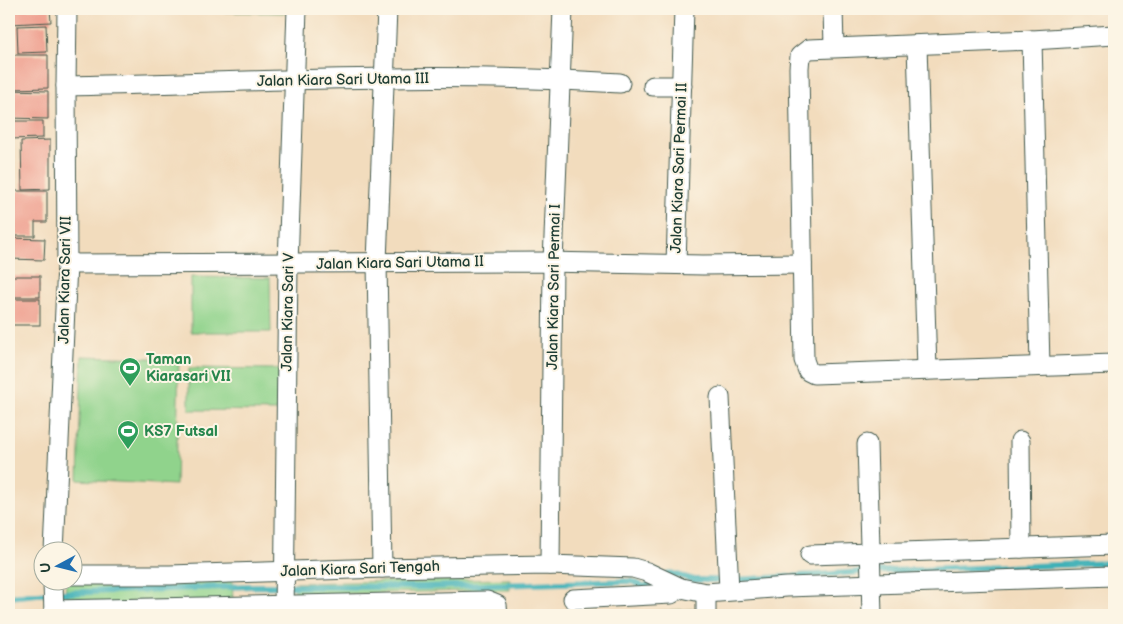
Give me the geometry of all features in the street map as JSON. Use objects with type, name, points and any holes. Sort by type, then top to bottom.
[{"type":"street","name":"Jalan Kiara Sari VII","points":[[54,542],[67,264],[67,9]]},
{"type":"street","name":"Jalan Kiara Sari V","points":[[285,593],[288,264],[296,81],[297,9]]},
{"type":"street","points":[[382,568],[377,262],[387,9]]},
{"type":"street","name":"Jalan Kiara Sari Permai I","points":[[550,565],[554,262],[563,9]]},
{"type":"street","name":"Jalan Kiara Sari Permai II","points":[[554,262],[676,264],[684,9]]},
{"type":"street","points":[[833,9],[834,47]]},
{"type":"street","points":[[1114,35],[917,45],[834,47],[809,49],[800,56],[804,360],[808,371],[814,374],[1114,364]]},
{"type":"street","points":[[1032,40],[1040,366]]},
{"type":"street","points":[[917,45],[927,370]]},
{"type":"street","name":"Jalan Kiara Sari Utama III","points":[[66,86],[296,81],[384,77],[560,79],[620,83]]},
{"type":"street","points":[[652,86],[682,86]]},
{"type":"street","name":"Jalan Kiara Sari Utama II","points":[[67,264],[554,262]]},
{"type":"street","points":[[676,264],[802,264]]},
{"type":"street","points":[[720,398],[729,590]]},
{"type":"street","points":[[1020,441],[1021,548]]},
{"type":"street","points":[[867,444],[872,615]]},
{"type":"street","points":[[573,599],[671,594],[673,585],[706,593],[787,587],[1021,548],[1114,545]]},
{"type":"street","points":[[810,555],[871,572],[1114,576]]},
{"type":"street","name":"Jalan Kiara Sari Tengah","points":[[53,598],[172,612],[285,593],[382,568],[550,565],[633,568],[647,572],[673,585]]},
{"type":"street","name":"Jalan Kiara Sari Tengah","points":[[82,575],[170,575],[402,609],[493,608]]},
{"type":"street","points":[[706,593],[706,615]]},
{"type":"green space","points":[[194,9],[292,9],[291,13],[194,12]]},
{"type":"green space","points":[[191,277],[270,278],[271,332],[191,332]]},
{"type":"green space","points":[[82,356],[179,359],[176,485],[78,480]]},
{"type":"green space","points":[[189,368],[279,369],[278,411],[189,410]]},
{"type":"green space","points":[[232,573],[233,603],[64,609],[65,592],[82,592],[82,581]]},
{"type":"green space","points":[[510,579],[510,590],[295,595],[295,583]]},
{"type":"green space","points":[[695,609],[695,615],[591,615]]},
{"type":"building","points":[[9,9],[50,9],[51,22],[10,24]]},
{"type":"building","points":[[46,25],[47,52],[18,53],[17,26]]},
{"type":"building","points":[[11,55],[48,55],[48,88],[11,89]]},
{"type":"building","points":[[9,90],[48,91],[48,119],[9,118]]},
{"type":"building","points":[[9,121],[43,121],[43,138],[9,139]]},
{"type":"building","points":[[50,140],[50,189],[22,190],[21,141]]},
{"type":"building","points":[[9,191],[47,191],[47,222],[35,222],[35,236],[9,236]]},
{"type":"building","points":[[9,238],[45,239],[44,260],[9,259]]},
{"type":"building","points":[[9,276],[40,276],[40,297],[9,297]]},
{"type":"building","points":[[9,299],[40,299],[40,325],[9,325]]},
{"type":"waterway","points":[[735,580],[861,572],[1114,563]]},
{"type":"waterway","points":[[666,576],[670,573],[694,580],[719,580]]},
{"type":"waterway","points":[[9,597],[37,594],[253,586],[422,587],[631,581],[645,587],[657,580]]},
{"type":"place","name":"Taman Kiarasari VII","points":[[130,387]]},
{"type":"place","name":"KS7 Futsal","points":[[128,450]]}]
